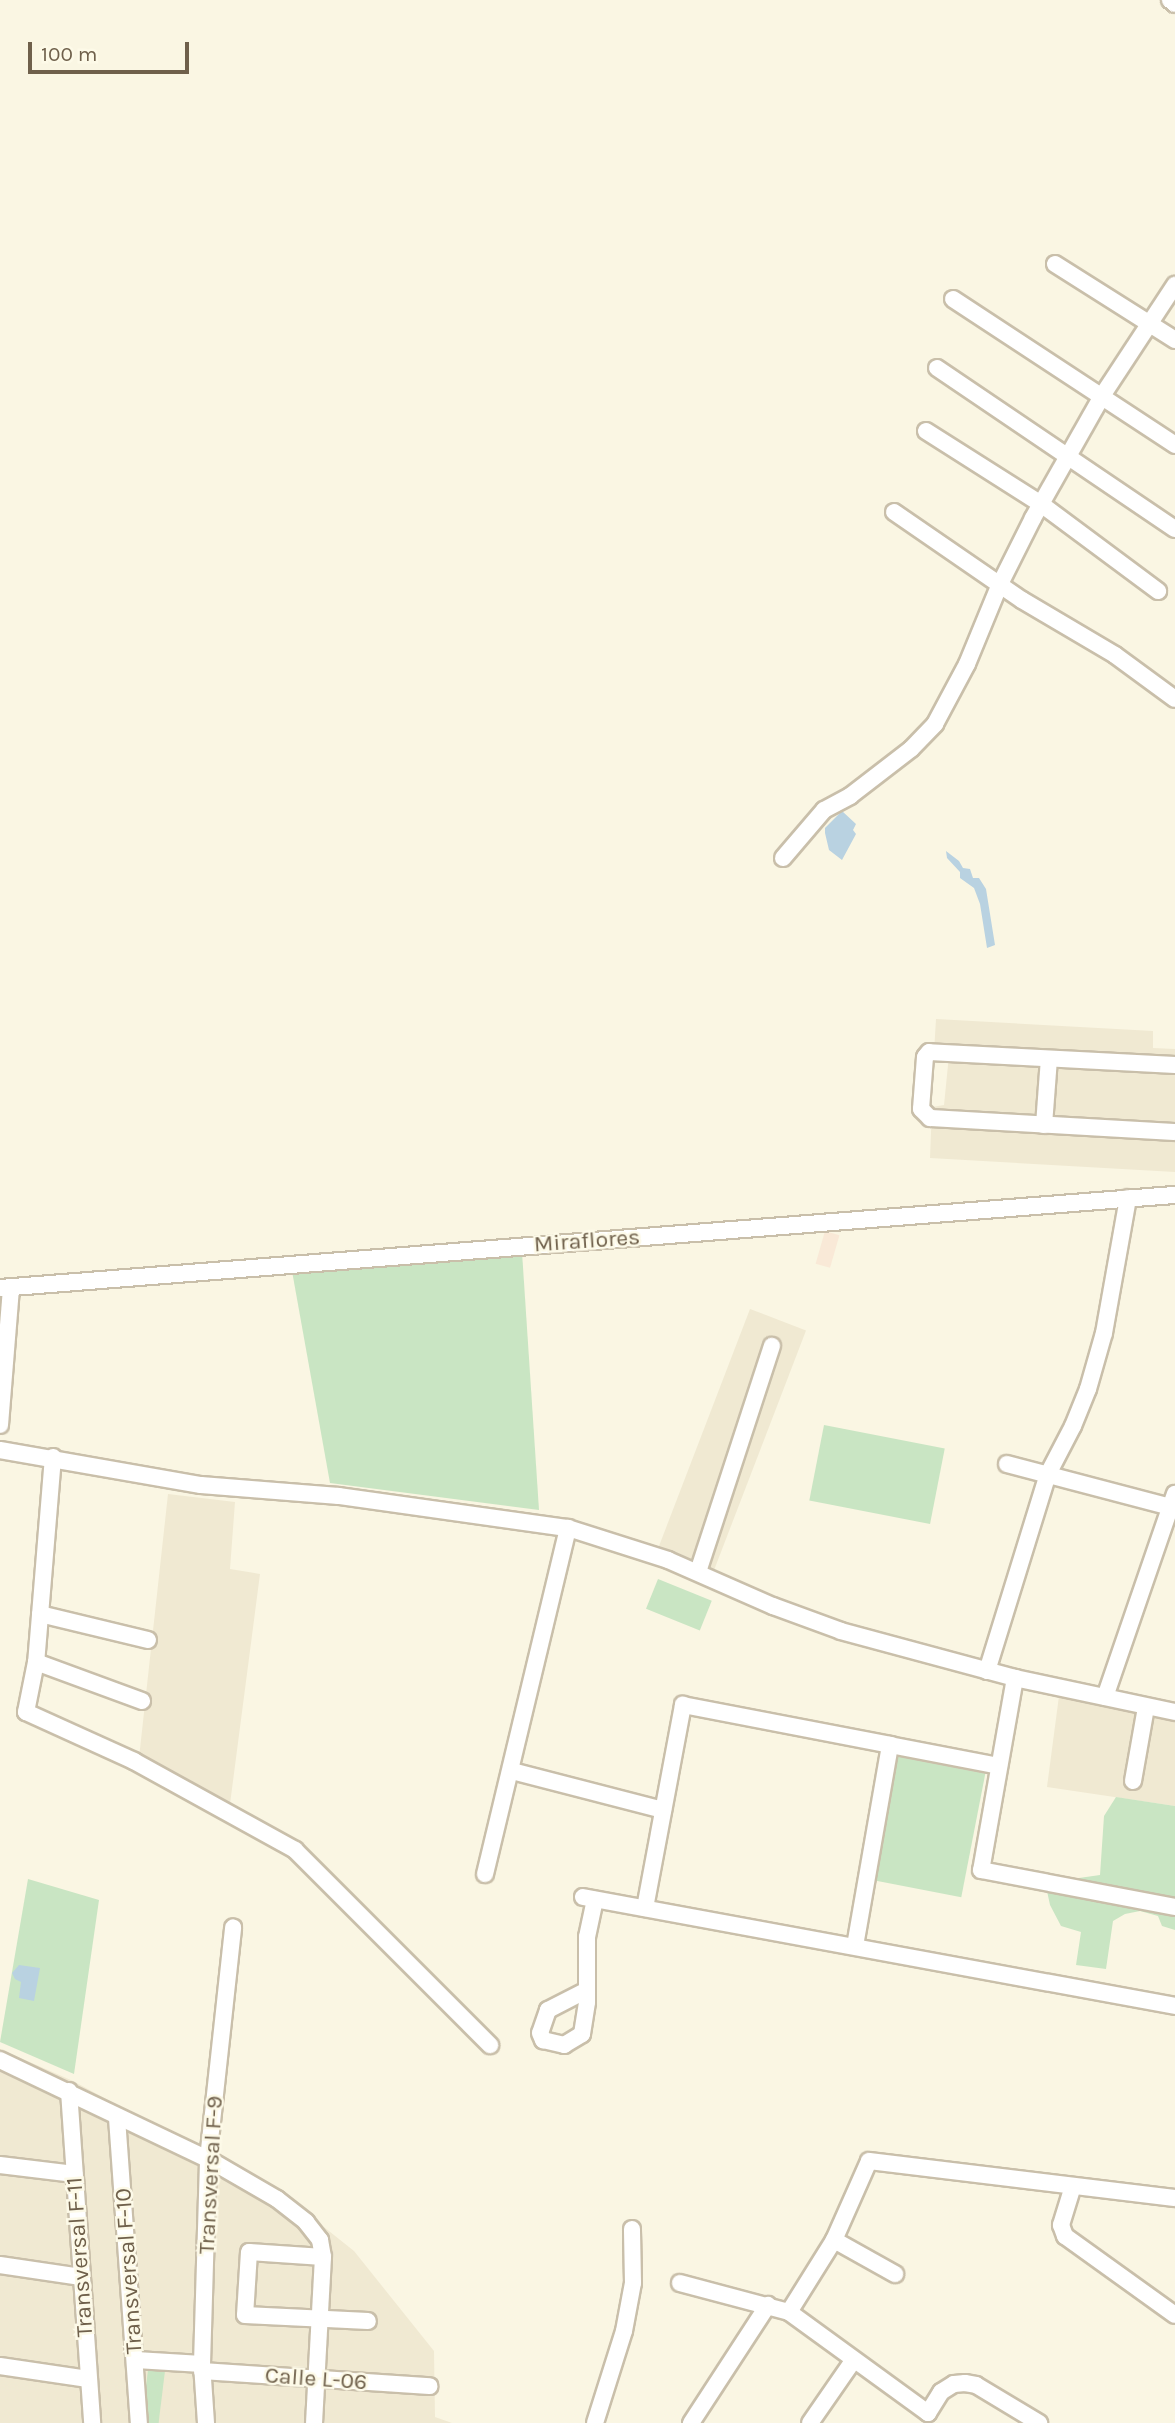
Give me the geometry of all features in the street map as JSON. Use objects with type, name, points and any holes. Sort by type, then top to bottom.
[{"type":"street","points":[[1170,0],[1175,4]]},
{"type":"street","points":[[1055,264],[1175,340]]},
{"type":"street","points":[[783,858],[824,810],[850,796],[911,748],[935,724],[967,664],[1000,584],[1041,504],[1102,396],[1175,285]]},
{"type":"street","points":[[953,299],[1175,445]]},
{"type":"street","points":[[937,368],[1069,454],[1175,529]]},
{"type":"street","points":[[926,431],[1041,504],[1158,591]]},
{"type":"street","points":[[894,512],[1066,627],[1115,655],[1175,699]]},
{"type":"street","points":[[1175,1065],[929,1052],[925,1057],[921,1109],[930,1118],[1175,1132]]},
{"type":"street","points":[[1044,1125],[1049,1059]]},
{"type":"street","name":"Miraflores","points":[[6,1287],[1175,1195]]},
{"type":"street","points":[[987,1671],[1048,1474],[1073,1426],[1094,1367],[1104,1333],[1128,1198]]},
{"type":"street","points":[[0,1425],[6,1287]]},
{"type":"street","points":[[698,1572],[772,1346]]},
{"type":"street","points":[[0,1450],[53,1457],[201,1485],[339,1496],[568,1528],[647,1552],[773,1606],[841,1631],[1014,1678],[1175,1712]]},
{"type":"street","points":[[53,1457],[36,1662],[26,1712],[134,1761],[295,1850],[490,2045]]},
{"type":"street","points":[[1007,1464],[1173,1501],[1105,1697]]},
{"type":"street","points":[[485,1874],[512,1771],[568,1528]]},
{"type":"street","points":[[40,1614],[148,1640]]},
{"type":"street","points":[[36,1662],[142,1702]]},
{"type":"street","points":[[1014,1678],[981,1870],[1175,1907]]},
{"type":"street","points":[[645,1908],[683,1705],[999,1766]]},
{"type":"street","points":[[1133,1781],[1146,1707]]},
{"type":"street","points":[[855,1946],[890,1745]]},
{"type":"street","points":[[512,1771],[663,1810]]},
{"type":"street","points":[[587,1990],[589,1898],[1175,2006]]},
{"type":"street","name":"Transversal F-9","points":[[206,2423],[202,2367],[209,2214],[208,2159],[233,1927]]},
{"type":"street","points":[[0,2060],[208,2159],[277,2199],[306,2222],[320,2240],[323,2257],[314,2423]]},
{"type":"street","name":"Transversal F-11","points":[[69,2091],[92,2423]]},
{"type":"street","name":"Transversal F-10","points":[[117,2118],[139,2423]]},
{"type":"street","points":[[789,2312],[834,2240],[869,2161],[1175,2199]]},
{"type":"street","points":[[0,2165],[74,2174]]},
{"type":"street","points":[[1073,2186],[1060,2225],[1065,2236],[1175,2315]]},
{"type":"street","points":[[595,2423],[624,2331],[633,2283],[632,2230]]},
{"type":"street","points":[[834,2240],[895,2274]]},
{"type":"street","points":[[323,2257],[249,2252],[243,2310],[247,2317],[368,2321]]},
{"type":"street","points":[[0,2266],[80,2277]]},
{"type":"street","points":[[680,2283],[789,2312],[924,2418],[942,2392],[954,2384],[965,2383],[976,2385],[1039,2423]]},
{"type":"street","points":[[691,2423],[768,2305]]},
{"type":"street","name":"Calle L-06","points":[[136,2360],[317,2380],[430,2385]]},
{"type":"street","points":[[810,2423],[853,2361]]},
{"type":"street","points":[[0,2367],[88,2379]]},
{"type":"shaded area","points":[[936,1019],[1153,1031],[1153,1048],[1175,1049],[1175,1172],[930,1158],[932,1107],[944,1105],[949,1055],[934,1052]]},
{"type":"shaded area","points":[[825,1231],[839,1235],[830,1268],[816,1264]]},
{"type":"shaded area","points":[[750,1309],[806,1331],[711,1577],[655,1555]]},
{"type":"shaded area","points":[[168,1494],[235,1502],[230,1569],[260,1574],[230,1804],[139,1758]]},
{"type":"shaded area","points":[[1059,1696],[1175,1719],[1175,1806],[1047,1787]]},
{"type":"shaded area","points":[[0,2049],[73,2081],[285,2196],[354,2251],[434,2351],[435,2417],[452,2423],[0,2423]]},
{"type":"green space","points":[[522,1252],[539,1510],[330,1483],[292,1271]]},
{"type":"green space","points":[[824,1425],[945,1448],[930,1524],[809,1501]]},
{"type":"green space","points":[[658,1579],[712,1601],[700,1630],[646,1609]]},
{"type":"green space","points":[[895,1756],[985,1774],[961,1897],[871,1880]]},
{"type":"green space","points":[[1116,1797],[1175,1806],[1175,1930],[1162,1926],[1158,1916],[1140,1911],[1125,1914],[1113,1921],[1106,1969],[1076,1965],[1081,1932],[1061,1926],[1050,1905],[1047,1891],[1072,1879],[1100,1875],[1104,1816]]},
{"type":"green space","points":[[28,1879],[99,1900],[74,2074],[0,2042]]},
{"type":"green space","points":[[148,2370],[165,2372],[159,2423],[142,2423]]},
{"type":"water","points":[[842,811],[856,824],[853,830],[856,834],[842,860],[829,850],[825,828]]},
{"type":"water","points":[[946,851],[959,861],[963,868],[970,869],[973,878],[979,878],[986,889],[995,945],[987,948],[980,904],[974,888],[960,878],[960,872],[947,858]]},
{"type":"water","points":[[19,1965],[40,1968],[34,2001],[19,1998],[21,1982],[15,1979],[12,1973]]}]
